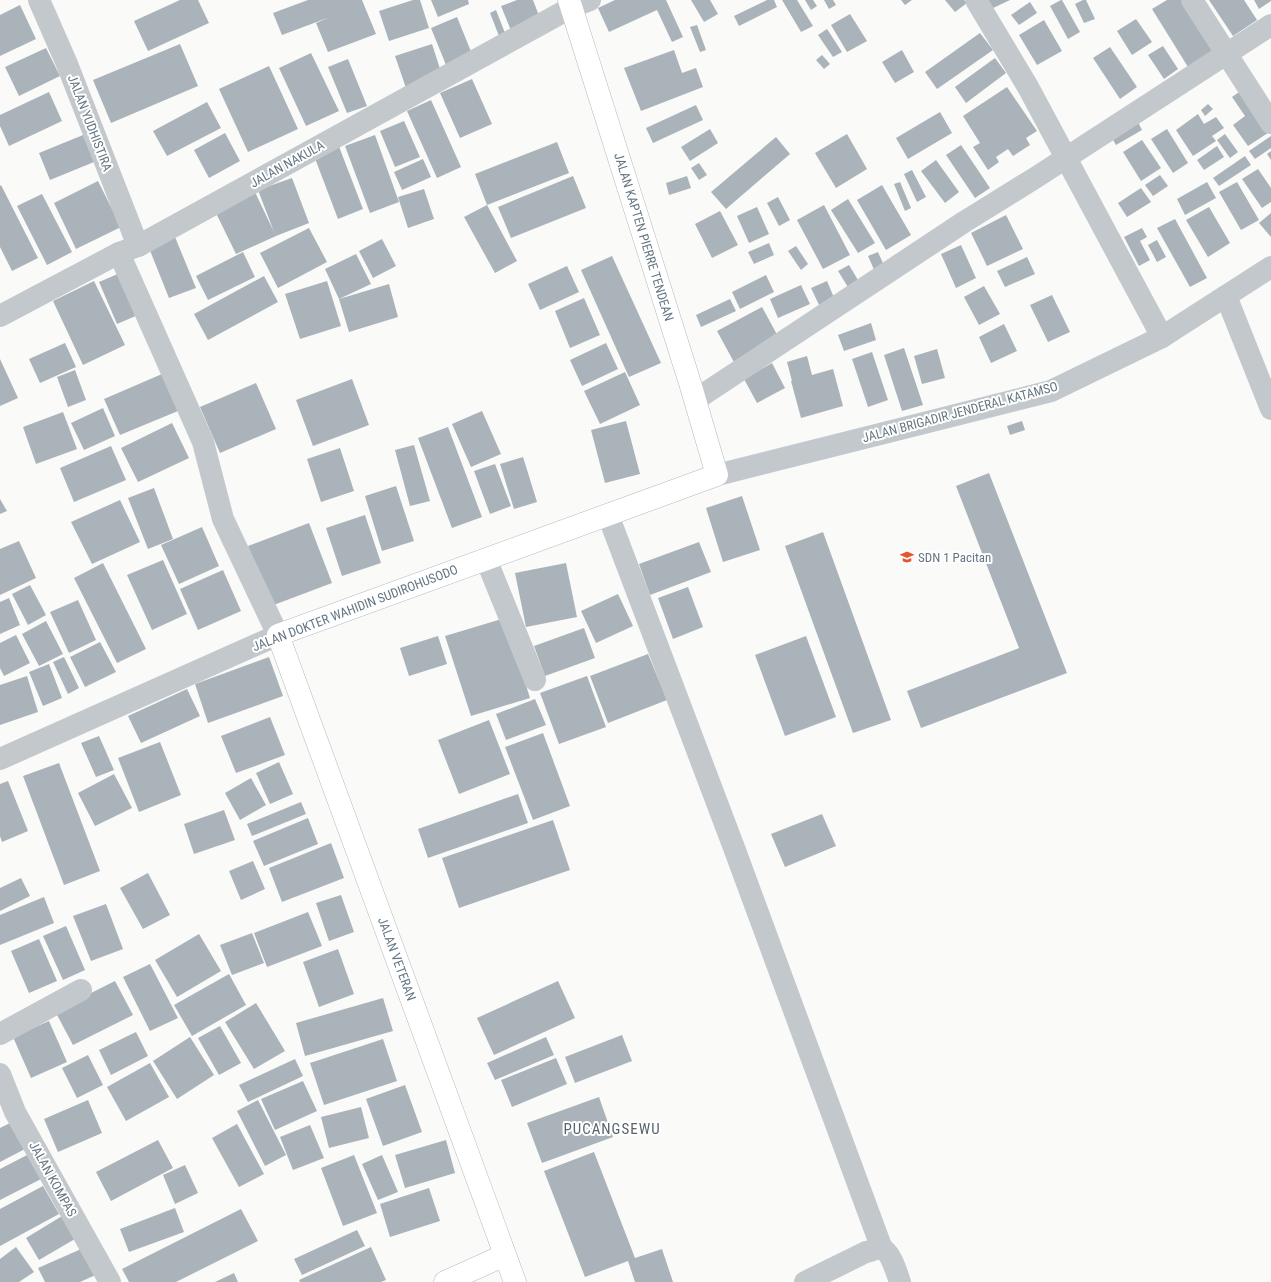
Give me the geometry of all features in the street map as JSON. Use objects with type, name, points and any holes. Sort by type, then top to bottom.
[{"type":"main road","name":"JALAN KAPTEN PIERRE TENDEAN","points":[[577,2],[717,475]]},
{"type":"main road","name":"JALAN DOKTER WAHIDIN SUDIROHUSODO","points":[[278,635],[717,475]]},
{"type":"main road","name":"JALAN VETERAN","points":[[278,635],[515,1282]]},
{"type":"main road","points":[[445,1282],[505,1255]]},
{"type":"street","name":"JALAN YUDHISTIRA","points":[[39,0],[67,64],[128,250],[203,442],[223,519],[278,635]]},
{"type":"street","points":[[976,0],[1028,87],[1067,157],[1162,337]]},
{"type":"street","points":[[1192,0],[1271,123]]},
{"type":"street","name":"JALAN NAKULA","points":[[0,316],[128,250],[577,2]]},
{"type":"street","points":[[695,400],[964,222],[1271,25]]},
{"type":"street","name":"JALAN BRIGADIR JENDERAL KATAMSO","points":[[717,475],[1051,391],[1162,337],[1271,266]]},
{"type":"street","points":[[1226,296],[1271,409]]},
{"type":"street","points":[[608,515],[736,852],[882,1249],[889,1254],[900,1282]]},
{"type":"street","points":[[486,560],[535,680]]},
{"type":"street","name":"JALAN DOKTER WAHIDIN SUDIROHUSODO","points":[[0,759],[278,635]]},
{"type":"street","points":[[0,1034],[81,990]]},
{"type":"street","name":"JALAN KOMPAS","points":[[0,1074],[15,1112],[110,1282]]},
{"type":"street","points":[[805,1282],[866,1252],[882,1249]]},
{"type":"building","points":[[180,0],[198,0],[209,23],[148,51],[134,21]]},
{"type":"building","points":[[308,0],[362,0],[376,34],[328,52],[316,23],[330,17],[282,35],[273,13]]},
{"type":"building","points":[[413,0],[420,0],[429,28],[389,41],[379,11]]},
{"type":"building","points":[[431,0],[468,0],[469,4],[438,17]]},
{"type":"building","points":[[517,0],[533,0],[541,21],[512,33],[501,6]]},
{"type":"building","points":[[615,0],[666,0],[683,37],[672,42],[657,10],[609,32],[598,8]]},
{"type":"building","points":[[691,0],[710,0],[718,14],[704,22]]},
{"type":"building","points":[[767,0],[774,0],[777,7],[739,26],[734,16]]},
{"type":"building","points":[[782,0],[797,0],[813,26],[801,32]]},
{"type":"building","points":[[805,0],[813,0],[817,6],[811,10]]},
{"type":"building","points":[[824,0],[833,0],[836,5],[829,9]]},
{"type":"building","points":[[901,0],[912,0],[905,5]]},
{"type":"building","points":[[945,0],[964,0],[967,3],[955,12]]},
{"type":"building","points":[[987,0],[1010,0],[991,9]]},
{"type":"building","points":[[1061,0],[1080,32],[1068,39],[1050,6]]},
{"type":"building","points":[[1086,0],[1095,19],[1084,23],[1075,4]]},
{"type":"building","points":[[1167,0],[1185,0],[1216,50],[1188,67],[1152,9]]},
{"type":"building","points":[[1209,0],[1244,0],[1257,20],[1233,36]]},
{"type":"building","points":[[1254,0],[1271,0],[1271,1],[1259,9]]},
{"type":"building","points":[[1030,2],[1037,13],[1019,25],[1011,15]]},
{"type":"building","points":[[20,5],[36,39],[0,56],[0,15]]},
{"type":"building","points":[[496,10],[505,33],[499,36],[490,13]]},
{"type":"building","points":[[850,14],[867,41],[847,52],[831,25]]},
{"type":"building","points":[[457,17],[472,54],[446,65],[431,28]]},
{"type":"building","points":[[1136,19],[1152,42],[1132,55],[1117,31]]},
{"type":"building","points":[[1044,20],[1062,51],[1037,65],[1019,35]]},
{"type":"building","points":[[697,25],[706,50],[700,52],[690,27]]},
{"type":"building","points":[[827,29],[842,52],[833,57],[818,35]]},
{"type":"building","points":[[980,33],[993,50],[937,89],[925,72]]},
{"type":"building","points":[[180,44],[198,86],[111,123],[93,80]]},
{"type":"building","points":[[432,44],[442,75],[406,88],[395,56]]},
{"type":"building","points":[[1163,46],[1178,69],[1164,79],[1148,55]]},
{"type":"building","points":[[1110,47],[1137,87],[1120,99],[1093,58]]},
{"type":"building","points":[[46,48],[60,76],[19,96],[5,67]]},
{"type":"building","points":[[674,50],[682,73],[696,68],[703,87],[641,111],[624,68]]},
{"type":"building","points":[[902,50],[914,72],[895,83],[882,62]]},
{"type":"building","points":[[311,53],[339,111],[306,126],[279,68]]},
{"type":"building","points":[[822,55],[830,64],[824,69],[816,60]]},
{"type":"building","points":[[995,58],[1006,73],[966,103],[955,87]]},
{"type":"building","points":[[348,59],[367,106],[347,113],[328,67]]},
{"type":"building","points":[[269,66],[298,129],[248,152],[219,89]]},
{"type":"building","points":[[472,79],[492,124],[460,138],[440,93]]},
{"type":"building","points":[[1252,83],[1271,131],[1248,146],[1233,125],[1245,116],[1232,97]]},
{"type":"building","points":[[1007,87],[1037,131],[1026,138],[1030,145],[1013,156],[1008,149],[996,157],[999,162],[988,170],[973,147],[980,143],[963,116]]},
{"type":"building","points":[[49,92],[62,121],[9,146],[0,126],[0,115]]},
{"type":"building","points":[[431,100],[461,167],[437,178],[407,111]]},
{"type":"building","points":[[207,102],[221,128],[167,156],[153,131]]},
{"type":"building","points":[[1208,104],[1213,109],[1205,116],[1201,110]]},
{"type":"building","points":[[696,105],[703,120],[653,143],[646,128]]},
{"type":"building","points":[[940,112],[952,133],[908,159],[896,138]]},
{"type":"building","points":[[1198,114],[1204,124],[1216,117],[1224,128],[1212,136],[1216,141],[1193,156],[1176,130]]},
{"type":"building","points":[[1137,120],[1142,130],[1116,145],[1110,135]]},
{"type":"building","points":[[404,121],[420,157],[395,167],[380,131]]},
{"type":"building","points":[[710,129],[718,143],[690,161],[681,147]]},
{"type":"building","points":[[1167,129],[1188,163],[1173,173],[1151,139]]},
{"type":"building","points":[[225,133],[240,161],[209,178],[194,150]]},
{"type":"building","points":[[847,134],[867,169],[836,188],[815,153]]},
{"type":"building","points":[[1225,134],[1238,152],[1230,158],[1217,140]]},
{"type":"building","points":[[83,135],[94,162],[50,180],[39,153]]},
{"type":"building","points":[[375,135],[399,202],[370,213],[345,146]]},
{"type":"building","points":[[1271,136],[1271,148],[1255,159],[1249,151]]},
{"type":"building","points":[[776,137],[790,154],[726,209],[711,192]]},
{"type":"building","points":[[1142,140],[1161,168],[1141,181],[1123,152]]},
{"type":"building","points":[[557,142],[569,173],[487,205],[475,174]]},
{"type":"building","points":[[338,144],[363,209],[338,219],[313,153]]},
{"type":"building","points":[[961,145],[990,188],[975,198],[946,155]]},
{"type":"building","points":[[1217,146],[1224,157],[1204,170],[1197,160]]},
{"type":"building","points":[[1271,151],[1271,160],[1267,154]]},
{"type":"building","points":[[1245,156],[1251,165],[1219,186],[1213,178]]},
{"type":"building","points":[[423,159],[431,177],[402,190],[394,172]]},
{"type":"building","points":[[936,160],[959,192],[945,203],[921,171]]},
{"type":"building","points":[[699,163],[707,175],[699,180],[691,168]]},
{"type":"building","points":[[1258,169],[1271,188],[1271,202],[1262,208],[1242,179]]},
{"type":"building","points":[[912,170],[926,197],[917,202],[904,174]]},
{"type":"building","points":[[1160,175],[1168,186],[1153,196],[1145,185]]},
{"type":"building","points":[[573,176],[586,208],[511,238],[498,207]]},
{"type":"building","points":[[687,176],[691,188],[669,195],[666,183]]},
{"type":"building","points":[[292,178],[309,223],[236,254],[213,207],[253,188],[274,232],[258,190]]},
{"type":"building","points":[[98,181],[121,227],[76,249],[54,203]]},
{"type":"building","points":[[900,182],[911,208],[905,211],[894,184]]},
{"type":"building","points":[[1207,182],[1216,198],[1185,215],[1177,199]]},
{"type":"building","points":[[1237,182],[1259,220],[1241,230],[1219,192]]},
{"type":"building","points":[[1,185],[38,258],[12,271],[0,247]]},
{"type":"building","points":[[882,185],[911,235],[886,250],[857,200]]},
{"type":"building","points":[[1141,188],[1151,202],[1127,217],[1118,203]]},
{"type":"building","points":[[424,189],[434,219],[408,228],[398,197]]},
{"type":"building","points":[[42,194],[72,252],[47,265],[17,206]]},
{"type":"building","points":[[778,197],[790,220],[779,226],[767,203]]},
{"type":"building","points":[[848,199],[875,243],[858,253],[831,210]]},
{"type":"building","points":[[487,205],[517,261],[495,273],[464,217]]},
{"type":"building","points":[[824,205],[850,255],[823,269],[797,220]]},
{"type":"building","points":[[757,207],[769,234],[749,243],[737,216]]},
{"type":"building","points":[[1209,207],[1230,243],[1208,257],[1186,220]]},
{"type":"building","points":[[720,211],[738,245],[712,258],[695,224]]},
{"type":"building","points":[[1271,213],[1271,237],[1259,223]]},
{"type":"building","points":[[1006,215],[1023,249],[987,266],[971,233]]},
{"type":"building","points":[[1175,219],[1207,278],[1190,287],[1157,228]]},
{"type":"building","points":[[309,228],[327,262],[278,288],[260,253]]},
{"type":"building","points":[[1142,228],[1147,237],[1140,241],[1150,260],[1139,266],[1124,237]]},
{"type":"building","points":[[175,237],[196,288],[169,298],[149,248]]},
{"type":"building","points":[[382,239],[396,266],[373,278],[359,251]]},
{"type":"building","points":[[1157,240],[1166,257],[1157,262],[1148,245]]},
{"type":"building","points":[[769,243],[774,255],[754,264],[748,252]]},
{"type":"building","points":[[961,245],[976,278],[956,288],[941,254]]},
{"type":"building","points":[[796,246],[808,264],[801,270],[788,251]]},
{"type":"building","points":[[243,252],[255,277],[208,300],[196,276]]},
{"type":"building","points":[[878,252],[886,270],[876,274],[868,256]]},
{"type":"building","points":[[356,254],[371,284],[339,299],[325,269]]},
{"type":"building","points":[[612,256],[661,363],[629,377],[581,270]]},
{"type":"building","points":[[1027,257],[1035,274],[1005,287],[997,271]]},
{"type":"building","points":[[849,265],[861,285],[851,292],[838,271]]},
{"type":"building","points":[[567,266],[579,292],[540,310],[528,284]]},
{"type":"building","points":[[120,273],[138,315],[117,324],[99,282]]},
{"type":"building","points":[[766,275],[774,292],[740,309],[732,292]]},
{"type":"building","points":[[264,276],[278,302],[208,340],[194,314]]},
{"type":"building","points":[[94,281],[125,345],[83,365],[53,301]]},
{"type":"building","points":[[327,281],[341,326],[300,339],[285,294]]},
{"type":"building","points":[[827,281],[835,300],[820,307],[811,288]]},
{"type":"building","points":[[389,284],[398,317],[349,332],[339,299]]},
{"type":"building","points":[[801,285],[810,304],[778,318],[770,299]]},
{"type":"building","points":[[984,286],[1000,314],[979,325],[964,297]]},
{"type":"building","points":[[1052,295],[1070,332],[1048,342],[1030,305]]},
{"type":"building","points":[[584,298],[600,335],[570,348],[555,311]]},
{"type":"building","points":[[730,299],[736,311],[701,327],[696,315]]},
{"type":"building","points":[[762,307],[780,340],[735,364],[717,331]]},
{"type":"building","points":[[871,323],[876,340],[844,351],[838,335]]},
{"type":"building","points":[[1004,324],[1017,351],[991,363],[979,337]]},
{"type":"building","points":[[65,343],[76,367],[40,383],[29,359]]},
{"type":"building","points":[[606,343],[618,369],[582,386],[570,360]]},
{"type":"building","points":[[904,348],[923,405],[902,411],[884,355]]},
{"type":"building","points":[[937,349],[945,378],[922,384],[914,356]]},
{"type":"building","points":[[872,352],[888,400],[868,407],[852,359]]},
{"type":"building","points":[[807,356],[812,375],[833,369],[843,406],[801,418],[787,362]]},
{"type":"building","points":[[0,359],[18,398],[0,406]]},
{"type":"building","points":[[772,363],[785,388],[757,403],[744,379]]},
{"type":"building","points":[[75,370],[86,400],[68,407],[57,377]]},
{"type":"building","points":[[625,372],[640,405],[600,424],[584,391]]},
{"type":"building","points":[[162,374],[178,411],[120,435],[104,399]]},
{"type":"building","points":[[352,379],[369,425],[313,446],[296,400]]},
{"type":"building","points":[[256,383],[276,429],[220,453],[200,407]]},
{"type":"building","points":[[103,408],[115,436],[84,450],[71,423]]},
{"type":"building","points":[[482,411],[501,454],[471,467],[452,424]]},
{"type":"building","points":[[63,412],[77,449],[36,464],[23,427]]},
{"type":"building","points":[[626,421],[640,474],[605,483],[591,430]]},
{"type":"building","points":[[1022,421],[1025,430],[1010,435],[1007,426]]},
{"type":"building","points":[[172,423],[189,458],[138,482],[121,448]]},
{"type":"building","points":[[448,427],[482,517],[452,528],[418,438]]},
{"type":"building","points":[[414,445],[430,501],[410,506],[395,450]]},
{"type":"building","points":[[111,446],[126,480],[74,502],[60,468]]},
{"type":"building","points":[[340,448],[354,491],[321,502],[307,459]]},
{"type":"building","points":[[523,457],[537,502],[514,509],[500,464]]},
{"type":"building","points":[[495,464],[511,506],[490,514],[474,471]]},
{"type":"building","points":[[989,473],[1067,673],[921,728],[907,691],[1019,648],[956,486]]},
{"type":"building","points":[[396,486],[414,541],[382,551],[365,496]]},
{"type":"building","points":[[154,488],[173,539],[148,549],[128,498]]},
{"type":"building","points":[[742,496],[760,550],[723,562],[706,508]]},
{"type":"building","points":[[0,499],[7,511],[0,514]]},
{"type":"building","points":[[120,500],[140,542],[92,564],[71,522]]},
{"type":"building","points":[[365,515],[381,563],[342,576],[326,528]]},
{"type":"building","points":[[309,523],[332,583],[271,606],[248,546]]},
{"type":"building","points":[[202,527],[219,566],[179,584],[161,545]]},
{"type":"building","points":[[823,532],[891,720],[853,733],[785,546]]},
{"type":"building","points":[[19,541],[36,578],[0,595],[0,549]]},
{"type":"building","points":[[699,542],[711,572],[650,595],[639,564]]},
{"type":"building","points":[[163,560],[187,614],[152,630],[127,575]]},
{"type":"building","points":[[103,563],[146,649],[117,663],[74,578]]},
{"type":"building","points":[[566,563],[577,617],[526,627],[515,573]]},
{"type":"building","points":[[223,570],[241,611],[198,630],[180,589]]},
{"type":"building","points":[[30,585],[46,615],[28,625],[12,594]]},
{"type":"building","points":[[688,587],[703,627],[673,639],[658,598]]},
{"type":"building","points":[[618,594],[633,626],[596,643],[581,611]]},
{"type":"building","points":[[9,598],[20,625],[0,634],[0,602]]},
{"type":"building","points":[[78,600],[96,640],[69,653],[50,612]]},
{"type":"building","points":[[505,618],[530,698],[471,716],[445,636]]},
{"type":"building","points":[[46,621],[63,654],[39,666],[22,634]]},
{"type":"building","points":[[584,628],[595,658],[545,676],[534,646]]},
{"type":"building","points":[[16,635],[30,663],[4,676],[0,668],[0,643]]},
{"type":"building","points":[[438,636],[447,664],[409,676],[400,648]]},
{"type":"building","points":[[806,636],[836,717],[785,736],[755,655]]},
{"type":"building","points":[[100,642],[116,672],[85,687],[70,657]]},
{"type":"building","points":[[648,654],[667,700],[608,723],[590,676]]},
{"type":"building","points":[[64,657],[79,688],[68,694],[53,662]]},
{"type":"building","points":[[269,657],[283,696],[208,723],[195,684]]},
{"type":"building","points":[[49,664],[62,698],[43,706],[29,672]]},
{"type":"building","points":[[27,676],[38,712],[0,725],[0,685]]},
{"type":"building","points":[[587,676],[606,727],[559,744],[540,693]]},
{"type":"building","points":[[187,689],[200,716],[141,743],[128,716]]},
{"type":"building","points":[[535,699],[546,725],[506,740],[496,714]]},
{"type":"building","points":[[270,717],[285,755],[236,773],[221,736]]},
{"type":"building","points":[[489,720],[510,774],[459,794],[438,740]]},
{"type":"building","points":[[543,733],[570,806],[533,820],[505,747]]},
{"type":"building","points":[[99,736],[114,770],[96,777],[81,743]]},
{"type":"building","points":[[160,742],[181,795],[139,812],[118,758]]},
{"type":"building","points":[[279,762],[293,794],[270,804],[256,773]]},
{"type":"building","points":[[59,763],[100,871],[64,885],[23,776]]},
{"type":"building","points":[[114,774],[132,808],[95,826],[78,793]]},
{"type":"building","points":[[251,778],[266,805],[240,820],[225,793]]},
{"type":"building","points":[[8,781],[28,831],[2,842],[0,836],[0,784]]},
{"type":"building","points":[[518,794],[528,823],[428,858],[418,829]]},
{"type":"building","points":[[301,802],[306,814],[252,836],[247,824]]},
{"type":"building","points":[[224,810],[235,840],[194,854],[184,824]]},
{"type":"building","points":[[822,814],[836,846],[785,867],[771,834]]},
{"type":"building","points":[[308,818],[318,844],[264,866],[253,841]]},
{"type":"building","points":[[553,820],[570,870],[459,908],[442,858]]},
{"type":"building","points":[[331,843],[344,878],[282,902],[269,868]]},
{"type":"building","points":[[253,861],[265,889],[241,900],[229,871]]},
{"type":"building","points":[[148,873],[170,915],[143,929],[120,888]]},
{"type":"building","points":[[21,878],[30,896],[0,911],[0,888]]},
{"type":"building","points":[[341,895],[354,932],[329,941],[316,903]]},
{"type":"building","points":[[44,897],[54,923],[0,945],[0,915]]},
{"type":"building","points":[[106,904],[123,949],[91,961],[73,916]]},
{"type":"building","points":[[308,912],[322,946],[267,967],[254,933]]},
{"type":"building","points":[[66,926],[85,970],[63,980],[43,936]]},
{"type":"building","points":[[252,933],[264,963],[232,975],[220,945]]},
{"type":"building","points":[[199,934],[221,971],[177,997],[155,960]]},
{"type":"building","points":[[39,939],[57,981],[29,993],[11,951]]},
{"type":"building","points":[[338,949],[354,994],[319,1007],[303,962]]},
{"type":"building","points":[[150,964],[178,1018],[150,1031],[123,977]]},
{"type":"building","points":[[229,974],[246,1005],[192,1036],[174,1005]]},
{"type":"building","points":[[115,981],[133,1015],[73,1045],[55,1011]]},
{"type":"building","points":[[558,981],[575,1018],[494,1055],[477,1018]]},
{"type":"building","points":[[383,998],[393,1031],[305,1056],[296,1023]]},
{"type":"building","points":[[256,1003],[285,1051],[254,1069],[225,1022]]},
{"type":"building","points":[[49,1021],[67,1062],[31,1078],[13,1037]]},
{"type":"building","points":[[220,1026],[241,1063],[219,1075],[198,1038]]},
{"type":"building","points":[[136,1032],[148,1056],[111,1075],[99,1050]]},
{"type":"building","points":[[622,1035],[632,1061],[575,1083],[565,1057]]},
{"type":"building","points":[[190,1037],[214,1075],[177,1099],[153,1061]]},
{"type":"building","points":[[546,1037],[554,1055],[495,1080],[487,1063]]},
{"type":"building","points":[[383,1039],[397,1081],[324,1105],[310,1063]]},
{"type":"building","points":[[88,1055],[103,1085],[77,1098],[62,1068]]},
{"type":"building","points":[[556,1058],[567,1084],[512,1107],[501,1080]]},
{"type":"building","points":[[295,1059],[303,1076],[248,1102],[239,1085]]},
{"type":"building","points":[[150,1063],[169,1097],[126,1121],[107,1087]]},
{"type":"building","points":[[303,1081],[317,1111],[275,1130],[261,1099]]},
{"type":"building","points":[[405,1085],[422,1132],[383,1146],[366,1099]]},
{"type":"building","points":[[599,1097],[613,1137],[542,1163],[527,1123]]},
{"type":"building","points":[[88,1100],[102,1133],[58,1152],[44,1119]]},
{"type":"building","points":[[258,1100],[286,1155],[265,1166],[237,1111]]},
{"type":"building","points":[[361,1107],[369,1138],[329,1148],[321,1117]]},
{"type":"building","points":[[10,1123],[25,1149],[0,1162],[0,1128]]},
{"type":"building","points":[[237,1124],[264,1174],[239,1187],[212,1138]]},
{"type":"building","points":[[310,1125],[324,1158],[293,1170],[280,1137]]},
{"type":"building","points":[[158,1140],[173,1168],[111,1201],[96,1172]]},
{"type":"building","points":[[446,1140],[455,1173],[405,1188],[395,1155]]},
{"type":"building","points":[[594,1152],[635,1258],[662,1249],[673,1282],[635,1282],[628,1261],[585,1277],[544,1171]]},
{"type":"building","points":[[31,1153],[43,1178],[0,1200],[0,1169]]},
{"type":"building","points":[[354,1155],[377,1213],[343,1226],[321,1168]]},
{"type":"building","points":[[382,1155],[398,1192],[378,1200],[362,1164]]},
{"type":"building","points":[[185,1165],[198,1193],[175,1204],[163,1175]]},
{"type":"building","points":[[43,1186],[59,1214],[0,1246],[0,1209]]},
{"type":"building","points":[[429,1188],[440,1221],[390,1237],[380,1204]]},
{"type":"building","points":[[175,1208],[184,1232],[129,1252],[120,1229]]},
{"type":"building","points":[[241,1209],[258,1241],[176,1282],[129,1282],[122,1269]]},
{"type":"building","points":[[67,1213],[80,1236],[39,1260],[26,1238]]},
{"type":"building","points":[[357,1230],[365,1246],[302,1275],[294,1259]]},
{"type":"building","points":[[88,1246],[100,1273],[80,1282],[45,1282],[38,1268]]},
{"type":"building","points":[[16,1247],[34,1272],[19,1282],[0,1282],[0,1259]]},
{"type":"building","points":[[371,1247],[386,1280],[381,1282],[300,1282],[299,1280]]},
{"type":"building","points":[[234,1273],[238,1282],[215,1282]]},
{"type":"place","name":"SDN 1 Pacitan","points":[[907,557]]},
{"type":"district","name":"PUCANGSEWU","points":[[612,1129]]}]
